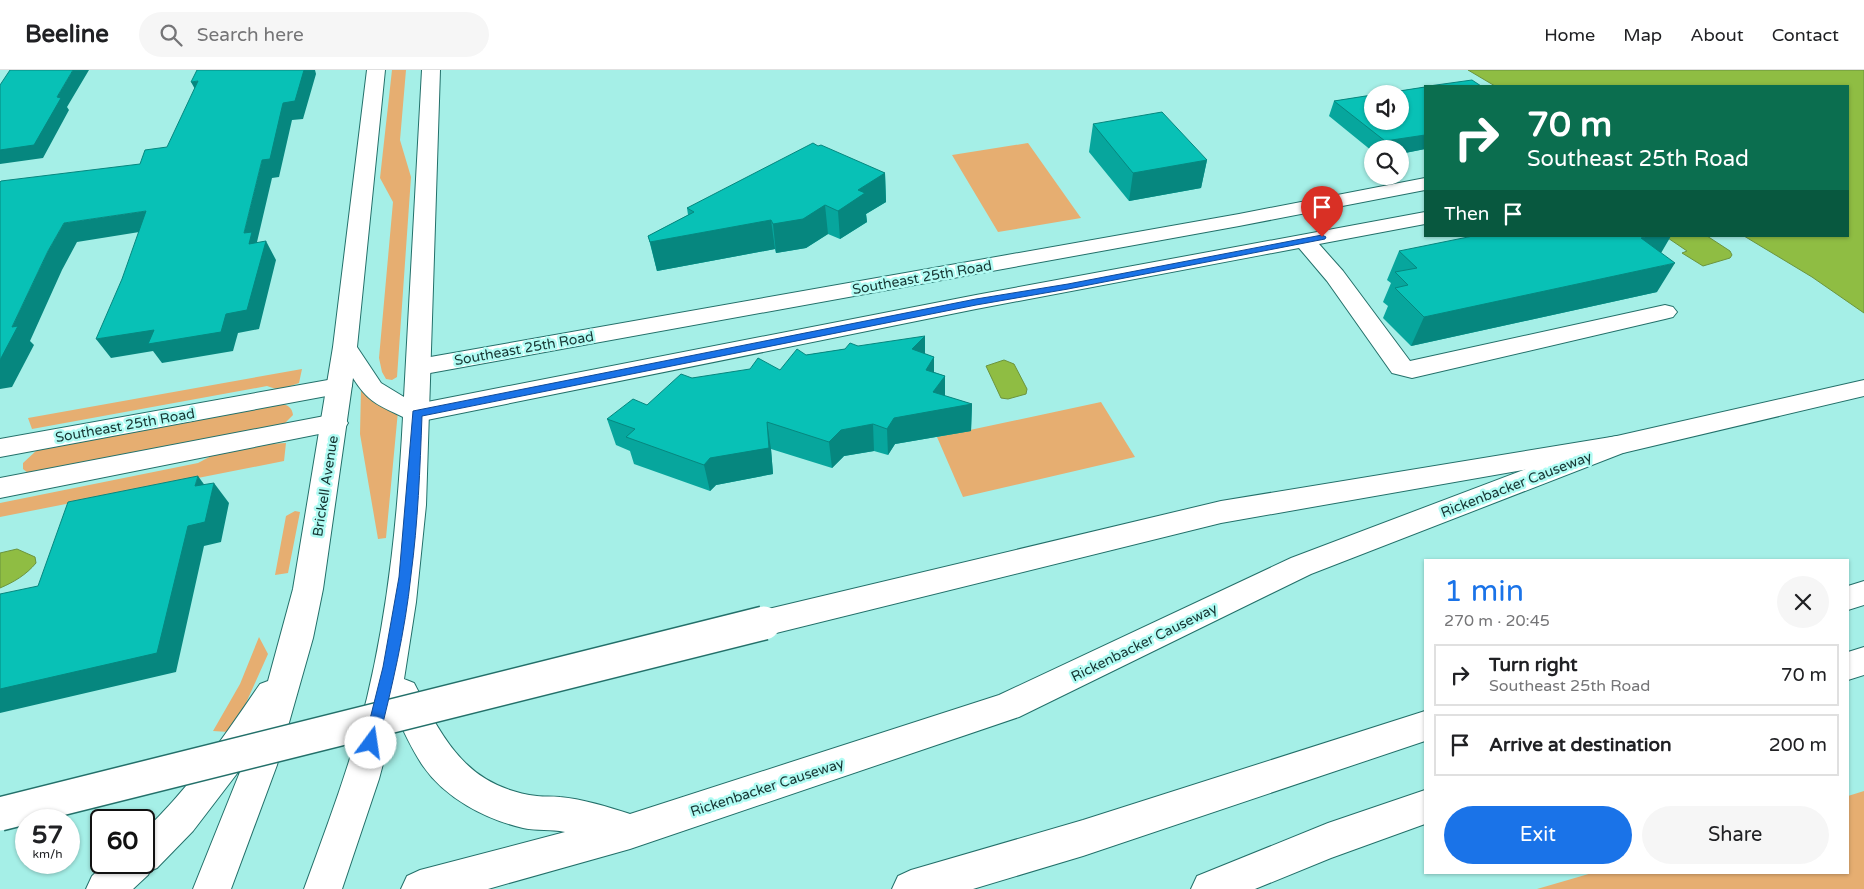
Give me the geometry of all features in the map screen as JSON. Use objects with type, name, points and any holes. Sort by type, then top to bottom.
[{"type":"main road","name":"Brickell Avenue","points":[[212,889],[260,764],[308,589],[335,423],[345,347],[376,70]]},
{"type":"main road","points":[[323,889],[367,762],[390,667],[405,577],[412,505],[417,414],[431,70]]},
{"type":"main road","name":"Southeast 25th Road","points":[[419,367],[1239,220],[1424,184]]},
{"type":"main road","points":[[345,347],[372,389],[417,414],[976,302],[1424,218]]},
{"type":"main road","points":[[1239,220],[1263,248]]},
{"type":"main road","points":[[1304,241],[1335,276],[1401,367],[1412,370],[1664,312]]},
{"type":"main road","points":[[960,270],[976,302]]},
{"type":"main road","points":[[642,328],[648,368]]},
{"type":"main road","name":"Southeast 25th Road","points":[[0,448],[339,386]]},
{"type":"main road","name":"Rickenbacker Causeway","points":[[420,889],[630,832],[1008,707],[1301,566],[1617,445],[1864,388]]},
{"type":"main road","points":[[0,488],[335,423]]},
{"type":"main road","points":[[0,814],[1203,515],[1270,502],[1617,445]]},
{"type":"main road","points":[[1849,598],[1864,593]]},
{"type":"main road","points":[[1849,666],[1864,661]]},
{"type":"main road","points":[[390,667],[427,742],[441,762],[458,780],[484,796],[512,809],[536,814],[560,814],[630,832]]},
{"type":"main road","points":[[155,844],[187,813],[220,772],[285,674]]},
{"type":"main road","points":[[911,889],[1083,838],[1424,726]]},
{"type":"main road","points":[[1210,889],[1328,841],[1424,807]]},
{"type":"main road","points":[[105,889],[122,874]]},
{"type":"shaded area","points":[[392,70],[406,70],[400,140],[411,177],[397,377],[392,380],[386,379],[382,372],[379,358],[393,202],[380,178]]},
{"type":"shaded area","points":[[1468,70],[1864,70],[1864,313],[1812,277],[1746,237],[1849,237],[1849,85],[1493,85]]},
{"type":"shaded area","points":[[1028,143],[1081,218],[998,232],[952,155]]},
{"type":"shaded area","points":[[1666,237],[1709,237],[1730,251],[1732,255],[1730,258],[1703,266],[1682,253],[1687,251]]},
{"type":"shaded area","points":[[1004,360],[1014,364],[1027,389],[1026,394],[1008,399],[1001,398],[986,366]]},
{"type":"shaded area","points":[[302,369],[299,383],[279,390],[267,386],[32,429],[28,418]]},
{"type":"shaded area","points":[[361,389],[398,411],[386,538],[378,539],[360,434]]},
{"type":"shaded area","points":[[1101,402],[1135,457],[963,497],[937,437]]},
{"type":"shaded area","points":[[283,404],[290,408],[293,415],[281,427],[38,473],[28,473],[23,469],[23,463],[37,450]]},
{"type":"shaded area","points":[[286,443],[284,461],[0,517],[0,503],[198,463],[215,454],[268,444]]},
{"type":"shaded area","points":[[295,511],[300,512],[288,573],[275,575],[286,516]]},
{"type":"shaded area","points":[[17,549],[35,557],[36,563],[20,578],[0,588],[0,553]]},
{"type":"shaded area","points":[[259,637],[268,654],[246,703],[229,732],[213,731],[240,684]]},
{"type":"shaded area","points":[[1864,791],[1864,889],[1537,889],[1589,874],[1849,874],[1849,796]]},
{"type":"building","points":[[10,70],[73,70],[57,97],[61,98],[34,145],[0,150],[0,85]]},
{"type":"building","points":[[197,70],[304,70],[295,101],[283,103],[270,159],[262,160],[244,233],[252,232],[249,244],[266,241],[247,310],[226,314],[221,332],[148,344],[154,330],[96,339],[122,279],[146,211],[64,223],[48,251],[12,327],[18,326],[0,360],[0,182],[140,164],[145,150],[167,147],[198,81],[191,82]]},
{"type":"building","points":[[1472,80],[1480,85],[1436,85]]},
{"type":"building","points":[[1424,87],[1424,135],[1384,140],[1371,130],[1409,130],[1409,89]]},
{"type":"building","points":[[1364,96],[1364,125],[1334,101]]},
{"type":"building","points":[[1162,112],[1207,160],[1133,173],[1093,124]]},
{"type":"building","points":[[813,143],[885,173],[858,190],[865,193],[838,211],[825,205],[803,219],[773,224],[771,220],[650,242],[648,236],[694,212],[687,208]]},
{"type":"building","points":[[1468,237],[1645,237],[1641,238],[1675,263],[1424,317],[1395,288],[1408,285],[1395,272],[1417,268],[1399,251]]},
{"type":"building","points":[[925,336],[912,349],[934,357],[926,370],[945,376],[933,392],[972,404],[894,418],[887,429],[873,424],[841,430],[829,442],[767,422],[769,448],[710,458],[704,465],[626,437],[635,429],[607,419],[633,399],[647,405],[681,374],[692,378],[750,369],[758,358],[780,370],[797,349],[806,355],[845,349],[850,343],[858,346]]},
{"type":"building","points":[[198,476],[195,486],[214,483],[205,522],[188,526],[157,653],[0,689],[0,594],[38,586],[68,502]]},
{"type":"route","points":[[371,743],[390,667],[405,577],[412,505],[417,414],[976,302],[1322,237]]}]
